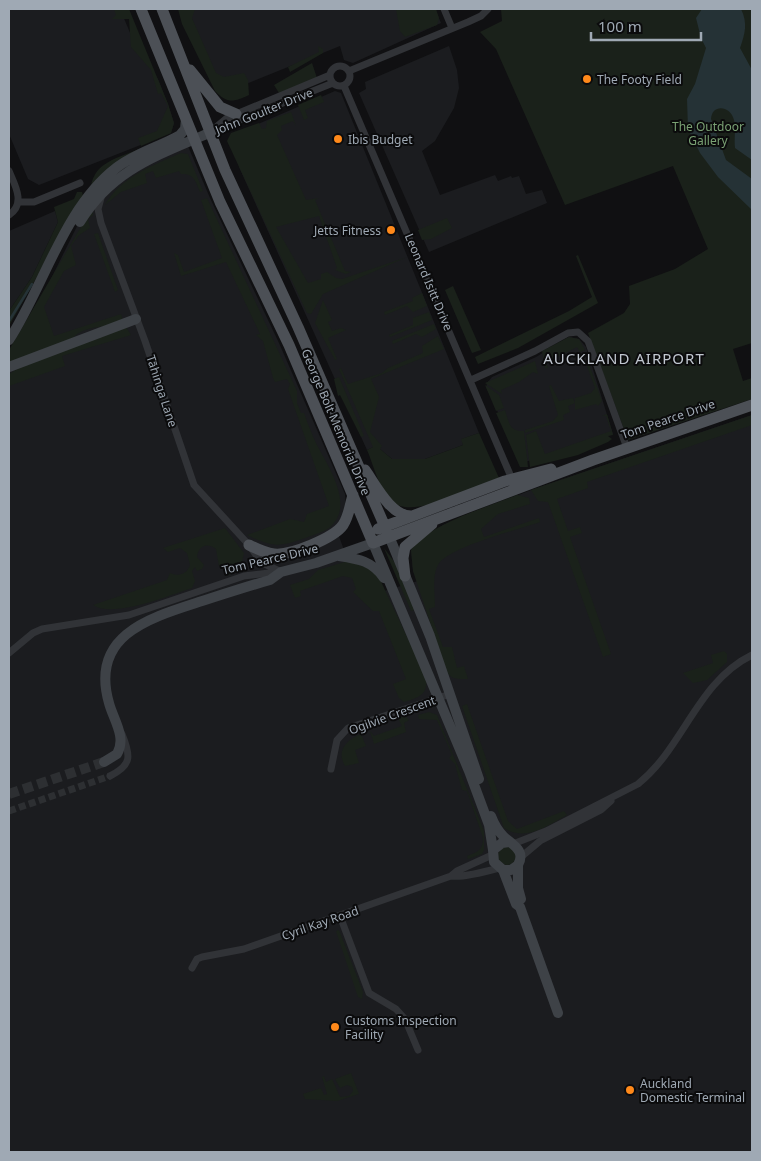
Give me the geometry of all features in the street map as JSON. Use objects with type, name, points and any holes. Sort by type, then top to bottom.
[{"type":"main road","name":"George Bolt Memorial Drive","points":[[141,9],[193,140],[220,202],[289,346],[371,538]]},
{"type":"main road","name":"George Bolt Memorial Drive","points":[[162,9],[210,133],[387,532]]},
{"type":"main road","points":[[181,58],[220,107],[236,114]]},
{"type":"main road","name":"Tom Pearce Drive","points":[[371,538],[444,516],[593,460],[752,405]]},
{"type":"main road","points":[[354,454],[394,509],[404,516],[414,516]]},
{"type":"main road","name":"Tom Pearce Drive","points":[[387,532],[414,516],[512,479],[593,460]]},
{"type":"main road","points":[[249,545],[263,552],[279,554],[326,538],[335,533],[344,524],[352,495]]},
{"type":"main road","points":[[406,576],[403,558],[405,547],[444,516]]},
{"type":"street","points":[[444,9],[452,28]]},
{"type":"street","points":[[349,71],[481,16],[488,9]]},
{"type":"street","points":[[337,66],[342,66],[349,71],[350,80],[344,86],[337,86],[333,83],[330,75],[337,66]]},
{"type":"street","name":"John Goulter Drive","points":[[210,133],[224,120],[236,114],[330,75]]},
{"type":"street","name":"John Goulter Drive","points":[[210,133],[333,83]]},
{"type":"street","name":"Leonard Isitt Drive","points":[[344,86],[472,380],[512,479]]},
{"type":"street","points":[[9,340],[69,227],[92,191],[125,162],[180,135],[185,129],[186,120]]},
{"type":"street","points":[[41,282],[93,202],[113,183],[139,164],[210,133]]},
{"type":"street","points":[[9,171],[18,202],[9,215]]},
{"type":"street","points":[[18,202],[34,202],[80,183]]},
{"type":"street","name":"Tāhinga Lane","points":[[113,183],[98,205],[101,224],[194,485],[249,545],[261,562],[281,572]]},
{"type":"street","points":[[9,367],[136,319]]},
{"type":"street","points":[[472,380],[535,351],[568,333],[578,332],[588,341],[627,448]]},
{"type":"street","name":"George Bolt Memorial Drive","points":[[387,532],[406,576],[450,694],[493,821],[511,843]]},
{"type":"street","name":"George Bolt Memorial Drive","points":[[371,538],[480,800],[488,824],[492,853]]},
{"type":"street","name":"Tom Pearce Drive","points":[[9,653],[33,633],[42,629],[129,615],[244,576],[281,572],[337,556],[371,538]]},
{"type":"street","points":[[337,556],[362,560],[371,564],[394,591]]},
{"type":"street","points":[[110,776],[124,768],[128,752],[108,702],[104,674],[107,662],[118,642],[127,632],[157,615],[270,580],[281,572]]},
{"type":"street","points":[[501,869],[511,870],[540,841],[601,810],[613,799],[652,773],[668,754],[707,692],[726,673],[752,655]]},
{"type":"street","name":"Ogilvie Crescent","points":[[331,769],[337,740],[348,728],[450,694]]},
{"type":"street","points":[[104,762],[118,754],[121,743],[118,726],[108,702]]},
{"type":"street","points":[[558,1013],[520,906],[516,904],[501,869],[494,862],[492,853],[502,843],[511,843],[541,834],[598,804],[613,799]]},
{"type":"street","points":[[511,843],[518,849],[518,888],[522,903],[520,906]]},
{"type":"street","name":"Cyril Kay Road","points":[[192,968],[197,959],[202,957],[230,953],[451,876],[492,853]]},
{"type":"street","name":"Cyril Kay Road","points":[[451,876],[458,877],[477,871],[501,869]]},
{"type":"street","points":[[340,916],[369,993],[396,1009],[405,1019],[418,1050]]},
{"type":"shaded area","points":[[9,9],[120,9],[134,42],[158,79],[174,123],[171,133],[39,185],[28,179],[9,134]]},
{"type":"shaded area","points":[[188,9],[435,9],[441,23],[353,63],[344,60],[340,46],[246,84],[215,76]]},
{"type":"shaded area","points":[[702,9],[741,9],[744,19],[744,33],[740,48],[752,70],[752,160],[735,148],[735,123],[732,115],[726,109],[715,110],[711,119],[726,160],[752,179],[752,210],[718,177],[700,153],[688,129],[687,99],[695,84],[706,48],[701,38],[696,18]]},
{"type":"shaded area","points":[[449,46],[457,70],[459,88],[454,108],[435,141],[422,151],[440,195],[495,175],[498,181],[511,176],[512,178],[519,176],[526,194],[542,190],[547,203],[429,252],[359,93],[366,89],[365,82]]},
{"type":"shaded area","points":[[335,91],[341,93],[479,433],[462,439],[463,445],[425,459],[392,459],[376,446],[367,450],[239,167],[238,153],[251,127]]},
{"type":"shaded area","points":[[185,139],[210,198],[279,343],[345,494],[346,509],[336,528],[348,561],[376,571],[384,591],[418,581],[413,571],[411,550],[443,525],[531,490],[752,415],[752,1152],[9,1152],[9,364],[83,214],[114,175],[126,166]]},
{"type":"shaded area","points":[[55,211],[58,222],[32,277],[9,311],[9,231]]},
{"type":"shaded area","points":[[569,337],[579,339],[586,347],[613,434],[522,463],[486,387],[487,383],[492,377],[536,357]]},
{"type":"green space","points":[[114,9],[129,9],[168,104],[174,123],[171,133],[141,146],[138,138],[157,131],[168,106],[161,93],[158,94],[151,70],[131,47],[129,19],[112,19],[116,15]]},
{"type":"green space","points":[[178,9],[195,9],[192,18],[216,73],[224,77],[244,73],[248,80],[249,95],[235,100],[227,100],[215,91],[182,24]]},
{"type":"green space","points":[[396,9],[436,9],[439,18],[437,25],[405,37],[400,31]]},
{"type":"green space","name":"The Outdoor Gallery","points":[[501,9],[752,9],[752,343],[733,349],[743,381],[752,378],[752,399],[628,440],[588,333],[624,313],[630,304],[629,286],[675,269],[708,249],[673,166],[565,205],[496,49],[480,32],[502,21]]},
{"type":"green space","points":[[318,46],[323,49],[323,53],[290,72],[288,67],[319,52]]},
{"type":"green space","points":[[312,63],[317,78],[279,93],[274,85]]},
{"type":"green space","points":[[321,95],[324,102],[305,110],[308,118],[304,120],[298,105]]},
{"type":"green space","points":[[291,112],[296,126],[293,121],[281,126],[282,130],[277,135],[306,200],[319,198],[315,200],[345,271],[351,272],[346,274],[335,270],[337,268],[319,216],[276,227],[308,283],[321,279],[321,274],[327,272],[336,278],[342,279],[407,257],[323,294],[311,314],[307,313],[227,141],[231,133],[259,123],[262,129],[266,128],[267,121]]},
{"type":"green space","points":[[139,149],[91,186],[93,178],[102,166]]},
{"type":"green space","points":[[181,153],[188,154],[203,191],[200,192],[192,177],[181,174],[179,171],[156,178],[153,171],[145,174],[147,183],[121,192],[105,205],[111,195],[129,179],[149,167]]},
{"type":"green space","points":[[77,192],[82,192],[83,196],[9,326],[9,311],[32,277],[58,222],[54,207],[74,199]]},
{"type":"green space","points":[[207,198],[297,391],[297,403],[301,413],[304,413],[315,441],[337,484],[340,496],[340,508],[337,519],[329,528],[290,543],[271,544],[247,535],[290,519],[304,522],[307,514],[329,506],[288,389],[290,384],[287,379],[275,382],[263,341],[256,335],[260,334],[226,262],[181,276],[174,253],[178,255],[184,272],[222,258],[201,200]]},
{"type":"green space","points":[[92,208],[93,215],[88,219],[90,228],[79,235],[71,246],[76,265],[64,271],[44,307],[54,336],[121,314],[123,321],[84,331],[73,338],[9,365],[9,350]]},
{"type":"green space","points":[[447,218],[452,228],[431,239],[422,240],[418,230]]},
{"type":"green space","points":[[98,233],[118,290],[115,292],[94,234]]},
{"type":"green space","points":[[578,255],[598,303],[518,348],[478,364],[475,357],[569,311],[592,297],[576,256]]},
{"type":"green space","points":[[453,286],[481,350],[472,353],[445,290]]},
{"type":"green space","points":[[422,293],[427,306],[413,312],[407,306],[385,315],[384,312],[413,301],[412,298]]},
{"type":"green space","points":[[323,300],[332,320],[328,322],[332,331],[341,328],[346,330],[328,338],[337,359],[335,360],[315,323]]},
{"type":"green space","points":[[429,312],[432,320],[390,337],[389,335],[413,325],[413,318]]},
{"type":"green space","points":[[434,324],[436,329],[422,337],[416,334],[393,344],[392,341]]},
{"type":"green space","points":[[126,327],[131,335],[62,356],[65,366],[9,386],[9,374],[31,361]]},
{"type":"green space","points":[[438,336],[444,349],[371,379],[379,397],[370,432],[382,446],[380,449],[392,459],[425,459],[463,445],[461,439],[479,433],[499,478],[429,505],[402,507],[388,497],[380,484],[367,450],[373,447],[339,369],[341,368],[348,384],[382,373],[388,368],[423,353],[422,346]]},
{"type":"green space","points":[[569,337],[579,339],[585,350],[580,352],[577,347],[546,363],[548,368],[545,368],[542,351]]},
{"type":"green space","points":[[535,361],[538,374],[533,372],[519,382],[501,390],[502,394],[485,383]]},
{"type":"green space","points":[[589,364],[602,401],[598,406],[596,404],[575,410],[575,398],[591,393],[595,388],[587,366]]},
{"type":"green space","points":[[339,377],[364,436],[361,437],[340,395],[338,396],[334,379]]},
{"type":"green space","points":[[485,385],[499,395],[504,408],[496,411]]},
{"type":"green space","points":[[551,385],[559,401],[573,398],[575,403],[568,406],[570,412],[563,415],[564,420],[525,433],[525,430],[553,421],[558,415],[549,386]]},
{"type":"green space","points":[[505,410],[512,428],[524,431],[528,467],[520,467],[496,413]]},
{"type":"green space","points":[[607,414],[613,435],[608,436],[612,439],[608,442],[578,455],[530,467],[526,435],[536,431],[545,454],[611,431],[606,416],[602,416]]},
{"type":"green space","points":[[752,415],[752,425],[587,482],[588,488],[557,499],[568,531],[580,527],[582,533],[570,537],[611,654],[603,657],[548,502],[538,501],[531,490]]},
{"type":"green space","points":[[517,495],[529,498],[530,504],[498,514],[481,529],[484,537],[539,518],[540,522],[454,552],[444,559],[436,569],[434,580],[435,607],[429,609],[443,647],[452,647],[457,668],[464,666],[468,679],[455,678],[450,676],[446,670],[413,571],[411,550],[420,540],[445,524]]},
{"type":"green space","points":[[225,528],[244,553],[240,571],[226,576],[222,565],[219,566],[216,549],[203,546],[199,550],[197,557],[204,565],[202,569],[197,571],[195,567],[192,571],[195,581],[192,588],[127,608],[102,609],[93,605],[167,580],[170,573],[176,575],[185,573],[190,565],[187,553],[180,548],[168,552],[163,548]]},
{"type":"green space","points":[[384,548],[396,564],[415,610],[411,611]]},
{"type":"green space","points":[[348,561],[376,571],[426,677],[426,688],[419,697],[404,702],[399,698],[393,684],[406,679],[379,611],[373,611],[353,592],[356,589],[352,578],[343,576],[300,591],[301,596],[295,598],[290,585],[309,579],[318,570]]},
{"type":"green space","points":[[724,651],[727,654],[727,662],[707,680],[693,683],[683,673],[713,663],[711,655]]},
{"type":"green space","points":[[467,704],[508,821],[517,829],[564,811],[567,815],[544,828],[528,833],[512,832],[504,828],[462,706]]},
{"type":"green space","points":[[429,712],[437,715],[484,831],[484,850],[482,854],[468,859],[467,856],[481,848],[483,838],[467,791],[462,790],[455,764],[449,758],[452,755],[437,720],[419,719],[418,715]]},
{"type":"green space","points":[[405,716],[409,720],[404,723],[406,732],[374,744],[370,731],[374,736],[402,726],[398,718]]},
{"type":"green space","points":[[361,734],[366,746],[355,750],[359,763],[345,766],[342,761],[344,747],[351,739]]},
{"type":"green space","points":[[507,847],[513,850],[516,856],[513,862],[507,865],[501,862],[498,856],[501,850]]},
{"type":"green space","points":[[339,930],[363,992],[362,999],[358,997],[336,931]]},
{"type":"green space","points":[[351,1073],[359,1094],[337,1101],[305,1099],[303,1094],[321,1088],[324,1095],[327,1094],[322,1077],[324,1076],[326,1082],[332,1079],[340,1097],[349,1096],[353,1091],[352,1087],[347,1085],[340,1088],[335,1079]]},
{"type":"waterway","points":[[9,321],[32,284]]},
{"type":"tunnel","points":[[9,794],[104,762]]},
{"type":"tunnel","points":[[9,811],[110,776]]},
{"type":"place","name":"The Footy Field","points":[[587,79]]},
{"type":"place","name":"Ibis Budget","points":[[338,139]]},
{"type":"place","name":"Jetts Fitness","points":[[391,230]]},
{"type":"place","name":"Customs Inspection Facility","points":[[335,1027]]},
{"type":"place","name":"Auckland Domestic Terminal","points":[[630,1090]]},
{"type":"district","name":"AUCKLAND AIRPORT","points":[[624,358]]}]
